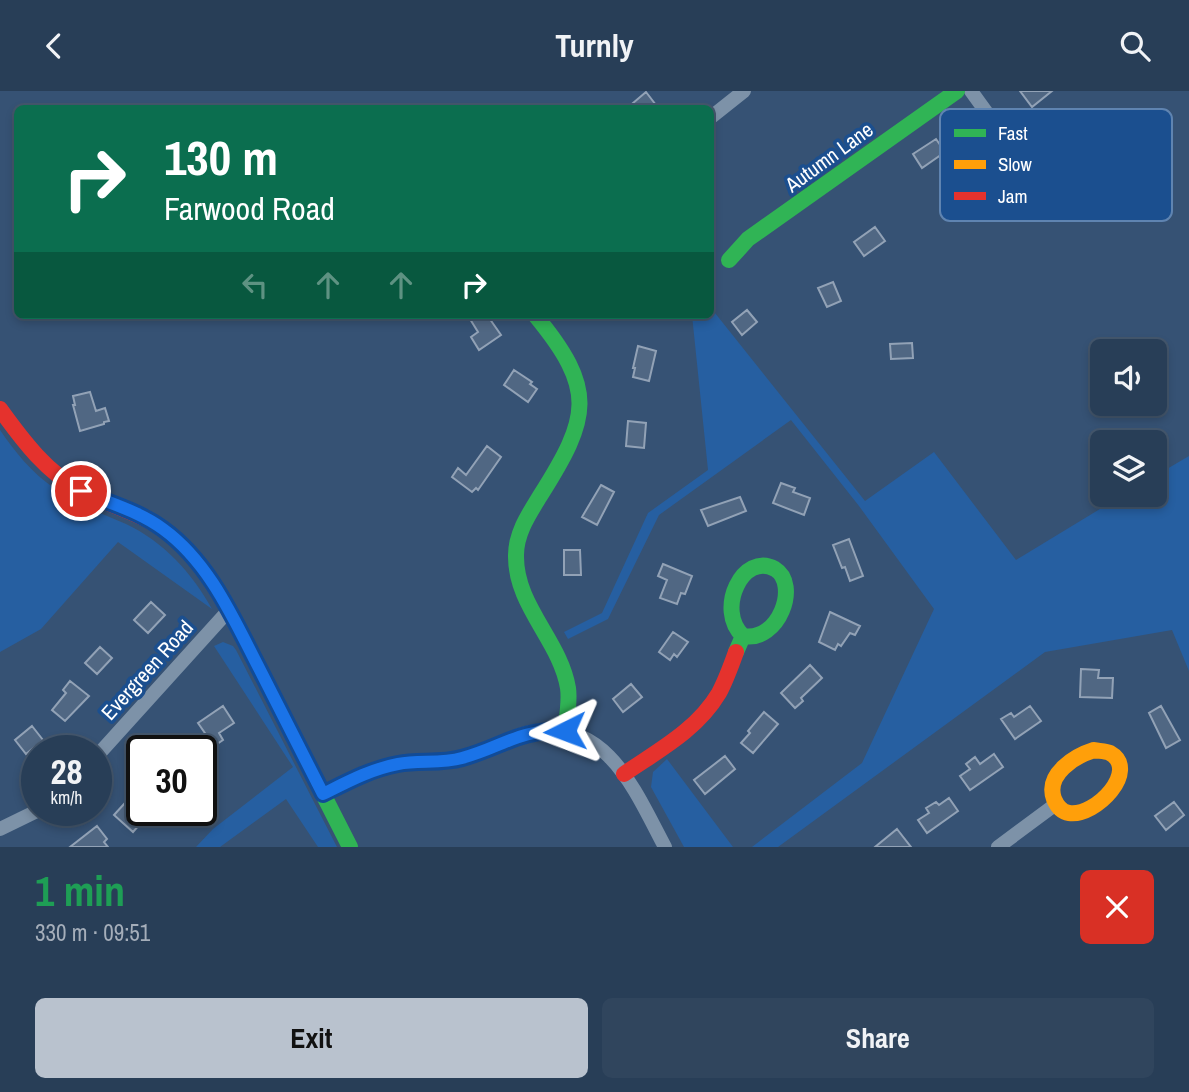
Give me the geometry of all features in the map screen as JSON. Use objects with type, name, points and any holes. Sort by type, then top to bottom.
[{"type":"street","points":[[714,115],[744,91]]},
{"type":"street","name":"Autumn Lane","points":[[729,260],[748,240],[957,91]]},
{"type":"street","points":[[971,91],[984,109]]},
{"type":"street","points":[[538,319],[565,354],[572,368],[579,398],[579,414],[571,445],[527,517],[518,537],[515,559],[522,591],[565,676],[568,698],[565,731]]},
{"type":"street","points":[[0,409],[25,444],[54,473],[81,491],[141,515],[172,536],[207,575],[229,610],[350,847]]},
{"type":"street","points":[[759,566],[773,568],[783,576],[787,586],[781,612],[766,634],[752,638],[743,636],[736,631],[730,618],[735,591],[750,570],[759,566]]},
{"type":"street","name":"Evergreen Road","points":[[112,739],[229,610]]},
{"type":"street","points":[[624,774],[687,731],[705,713],[720,691],[743,636]]},
{"type":"street","points":[[323,794],[361,775],[387,766],[460,759],[522,734],[545,730],[565,731],[598,745],[624,774],[665,847]]},
{"type":"street","points":[[1094,750],[1104,751],[1115,759],[1120,772],[1118,781],[1101,801],[1077,814],[1068,813],[1056,804],[1051,792],[1053,782],[1070,762],[1094,750]]},
{"type":"street","points":[[998,847],[1056,804]]},
{"type":"street","points":[[0,829],[21,819]]},
{"type":"shaded area","points":[[714,312],[865,501],[934,452],[1016,560],[1103,507],[1167,507],[1167,469],[1189,456],[1189,671],[1172,630],[1045,652],[778,847],[752,847],[862,763],[934,609],[859,506],[791,420],[659,515],[608,619],[568,639],[564,632],[602,613],[648,513],[708,470],[692,319],[714,319]]},
{"type":"shaded area","points":[[0,430],[24,462],[54,488],[80,504],[140,531],[165,549],[186,571],[212,609],[118,542],[41,629],[0,652]]},
{"type":"shaded area","points":[[223,642],[236,650],[337,847],[318,847],[286,799],[220,847],[196,847],[213,829],[293,767],[214,646]]},
{"type":"shaded area","points":[[667,759],[733,847],[684,847],[651,787],[653,772]]},
{"type":"building","points":[[1020,91],[1052,91],[1032,107]]},
{"type":"building","points":[[646,92],[656,105],[631,105]]},
{"type":"building","points":[[936,139],[940,145],[940,155],[922,168],[913,154]]},
{"type":"building","points":[[875,227],[885,241],[864,256],[854,242]]},
{"type":"building","points":[[833,282],[841,301],[827,307],[818,288]]},
{"type":"building","points":[[747,310],[757,322],[742,335],[732,322]]},
{"type":"building","points":[[470,319],[490,319],[501,335],[479,350],[471,337],[478,332]]},
{"type":"building","points":[[912,343],[913,358],[891,359],[890,344]]},
{"type":"building","points":[[638,346],[656,351],[649,381],[633,377]]},
{"type":"building","points":[[514,370],[532,382],[530,384],[537,389],[528,402],[504,385]]},
{"type":"building","points":[[90,392],[96,411],[105,408],[109,421],[80,431],[73,396]]},
{"type":"building","points":[[628,421],[646,423],[644,448],[626,446]]},
{"type":"building","points":[[487,446],[501,457],[478,490],[476,488],[472,492],[452,477],[458,468],[466,475]]},
{"type":"building","points":[[781,483],[795,488],[793,492],[810,498],[804,515],[773,503]]},
{"type":"building","points":[[601,485],[614,492],[597,525],[582,517]]},
{"type":"building","points":[[740,497],[746,511],[708,526],[701,510]]},
{"type":"building","points":[[849,539],[863,576],[850,581],[833,545]]},
{"type":"building","points":[[564,550],[580,550],[581,575],[564,575]]},
{"type":"building","points":[[663,564],[692,576],[685,594],[681,593],[677,604],[660,598],[667,580],[658,576]]},
{"type":"building","points":[[151,602],[165,615],[148,633],[134,620]]},
{"type":"building","points":[[830,612],[860,626],[855,635],[850,633],[835,650],[819,642]]},
{"type":"building","points":[[673,632],[688,642],[677,657],[674,654],[670,660],[659,652]]},
{"type":"building","points":[[100,647],[112,658],[97,674],[85,663]]},
{"type":"building","points":[[810,665],[822,678],[801,698],[803,701],[795,708],[781,693]]},
{"type":"building","points":[[1081,669],[1099,670],[1098,678],[1113,678],[1112,698],[1080,697]]},
{"type":"building","points":[[70,681],[89,696],[65,721],[52,710],[66,693],[63,690]]},
{"type":"building","points":[[631,684],[642,697],[623,712],[613,699]]},
{"type":"building","points":[[223,706],[234,723],[219,733],[223,740],[217,744],[217,735],[206,735],[198,723]]},
{"type":"building","points":[[1030,706],[1041,721],[1015,739],[1001,719],[1011,713],[1014,717]]},
{"type":"building","points":[[1161,706],[1180,740],[1166,748],[1149,713]]},
{"type":"building","points":[[764,712],[778,724],[753,753],[741,743]]},
{"type":"building","points":[[32,726],[39,735],[21,735]]},
{"type":"building","points":[[21,735],[21,748],[15,740]]},
{"type":"building","points":[[994,754],[1003,767],[970,790],[960,776],[970,769],[966,764],[975,757],[980,764]]},
{"type":"building","points":[[725,756],[735,769],[705,794],[694,780]]},
{"type":"building","points":[[949,798],[958,811],[927,833],[918,820],[929,813],[926,808],[936,802],[939,805]]},
{"type":"building","points":[[126,802],[126,826],[114,815]]},
{"type":"building","points":[[1174,802],[1184,815],[1166,830],[1155,816]]},
{"type":"building","points":[[97,826],[107,839],[104,842],[108,847],[70,847]]},
{"type":"building","points":[[126,826],[138,826],[133,832]]},
{"type":"building","points":[[897,829],[911,847],[875,847]]},
{"type":"traffic: fast","points":[[729,260],[748,239],[957,91]]},
{"type":"traffic: fast","points":[[538,319],[569,364],[577,384],[580,404],[577,424],[569,445],[524,524],[516,555],[523,591],[556,654],[568,688],[565,731]]},
{"type":"traffic: fast","points":[[736,652],[743,636],[756,636],[767,631],[782,611],[786,587],[782,576],[775,569],[763,566],[753,568],[743,575],[736,586],[732,612],[735,625],[743,636]]},
{"type":"traffic: fast","points":[[246,643],[350,847]]},
{"type":"traffic: slow","points":[[1094,750],[1110,753],[1118,761],[1120,770],[1117,781],[1111,791],[1091,808],[1080,812],[1064,811],[1054,799],[1054,782],[1064,767],[1094,750]]},
{"type":"traffic: jam","points":[[0,409],[27,444],[58,476],[83,492],[152,522],[185,548],[214,586],[246,643]]},
{"type":"traffic: jam","points":[[624,774],[689,729],[700,718],[719,693],[736,652]]},
{"type":"route","points":[[81,491],[141,515],[163,529],[207,575],[229,610],[323,794],[361,775],[387,766],[460,759],[522,734],[545,730],[565,731]]}]
